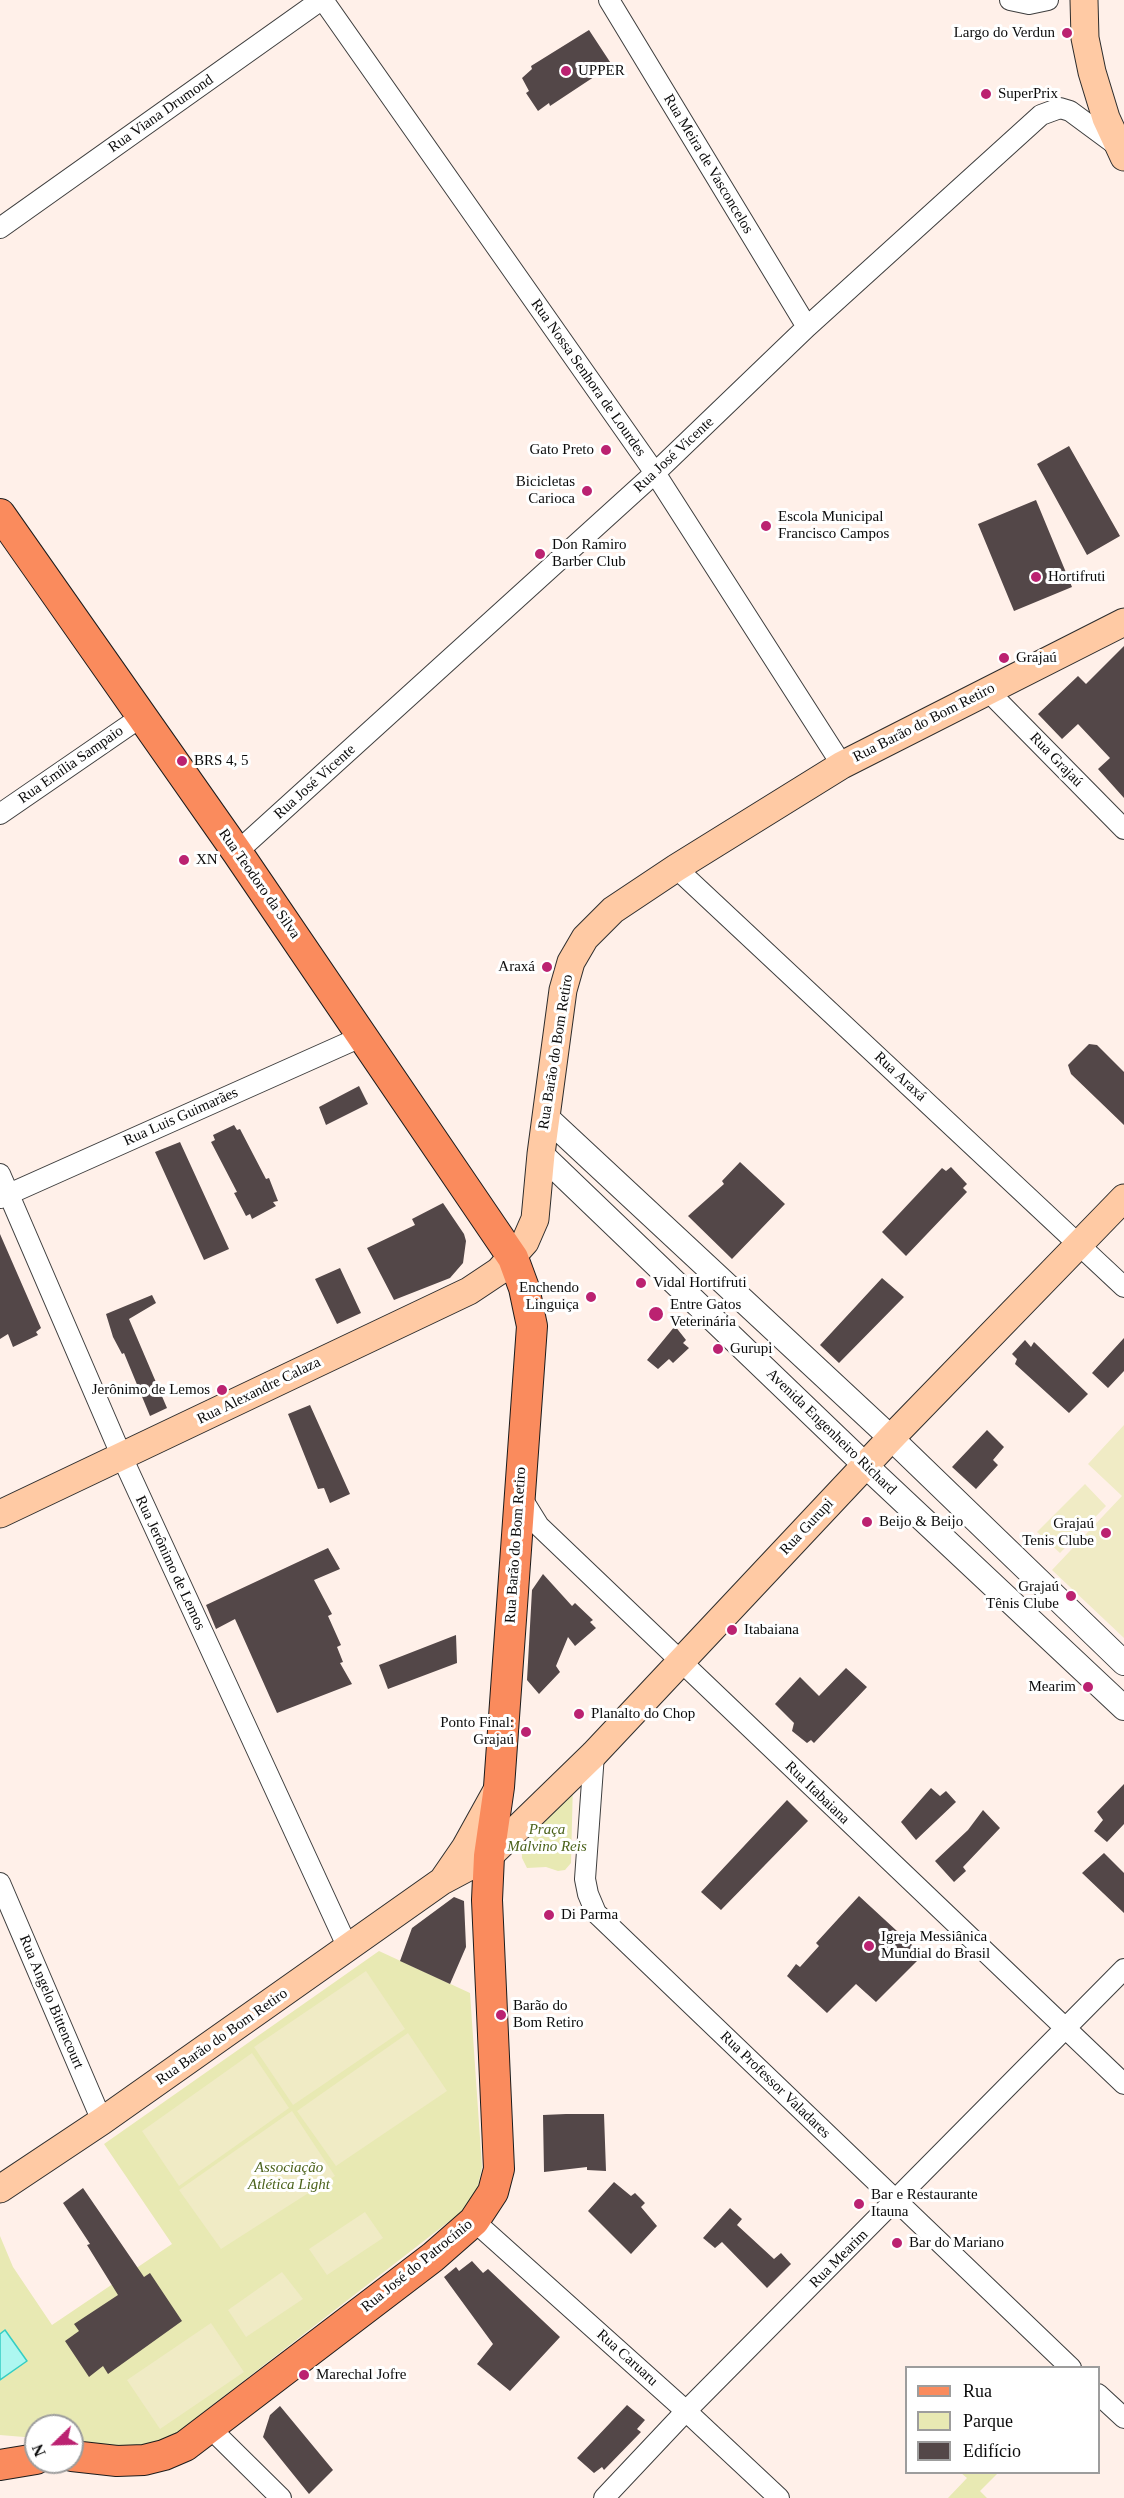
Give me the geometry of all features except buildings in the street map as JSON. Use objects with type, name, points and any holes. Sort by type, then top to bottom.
[{"type":"main road","points":[[1084,0],[1085,38],[1092,72],[1121,151]]},
{"type":"main road","name":"Rua Teodoro da Silva","points":[[0,514],[237,852],[513,1258]]},
{"type":"main road","name":"Rua Barão do Bom Retiro","points":[[0,2190],[102,2121],[442,1881],[489,1856],[499,1787],[532,1326],[530,1306],[513,1258],[530,1232],[535,1219],[541,1154],[563,990],[571,962],[585,938],[614,910],[676,868],[842,765],[1124,622]]},
{"type":"main road","name":"Rua Gurupi","points":[[489,1856],[594,1754],[865,1465],[1124,1198]]},
{"type":"main road","name":"Rua Alexandre Calaza","points":[[0,1514],[469,1291],[483,1283],[513,1258]]},
{"type":"main road","name":"Rua Barão do Bom Retiro","points":[[442,1881],[465,1848],[499,1787]]},
{"type":"main road","name":"Rua José do Patrocínio","points":[[84,2456],[117,2461],[144,2460],[185,2446],[433,2257],[474,2221],[493,2192],[499,2169],[488,1920],[489,1856]]},
{"type":"main road","points":[[0,2453],[24,2454]]},
{"type":"main road","points":[[0,2465],[24,2462]]},
{"type":"street","name":"Rua Viana Drumond","points":[[0,228],[322,0]]},
{"type":"street","name":"Rua Nossa Senhora de Lourdes","points":[[322,0],[655,473],[842,765]]},
{"type":"street","name":"Rua Meira de Vasconcelos","points":[[609,0],[807,327]]},
{"type":"street","points":[[1010,0],[1029,4],[1048,0]]},
{"type":"street","name":"Rua José Vicente","points":[[237,852],[655,473],[807,327],[1049,110],[1060,108],[1070,111],[1121,151]]},
{"type":"street","name":"Rua Grajaú","points":[[988,691],[1124,829]]},
{"type":"street","name":"Rua Emília Sampaio","points":[[0,814],[141,717]]},
{"type":"street","name":"Rua Araxá","points":[[676,868],[1124,1287]]},
{"type":"street","name":"Rua Luis Guimarães","points":[[4,1196],[363,1036]]},
{"type":"street","points":[[546,1117],[891,1438],[1124,1663]]},
{"type":"street","name":"Avenida Engenheiro Richard","points":[[541,1154],[865,1465],[1124,1708]]},
{"type":"street","name":"Rua Jerônimo de Lemos","points":[[0,1174],[4,1196],[348,1948]]},
{"type":"street","name":"Rua Itabaiana","points":[[520,1494],[527,1511],[538,1526],[1124,2084]]},
{"type":"street","name":"Rua Professor Valadares","points":[[594,1754],[585,1879],[596,1913],[1070,2366]]},
{"type":"street","name":"Rua Angelo Bittencourt","points":[[0,1883],[102,2121]]},
{"type":"street","name":"Rua Mearim","points":[[604,2498],[686,2411],[896,2202],[1124,1969]]},
{"type":"street","name":"Rua Caruaru","points":[[474,2221],[686,2411],[778,2498]]},
{"type":"street","points":[[1100,2396],[1124,2418]]},
{"type":"street","points":[[210,2428],[281,2498]]},
{"type":"green space","name":"Grajaú Tenis Clube","points":[[1124,1425],[1124,1638],[1052,1570],[1122,1496],[1088,1464]]},
{"type":"green space","points":[[1085,1484],[1106,1506],[1060,1553],[1037,1532]]},
{"type":"green space","name":"Praça Malvino Reis","points":[[573,1782],[571,1863],[565,1870],[558,1871],[546,1867],[527,1868],[522,1858],[521,1828]]},
{"type":"green space","name":"Associação Atlética Light","points":[[379,1951],[470,1993],[482,2167],[477,2191],[465,2209],[175,2434],[156,2443],[136,2447],[84,2442],[84,2414],[24,2414],[24,2437],[0,2435],[0,2236],[13,2267],[52,2325],[172,2244],[104,2144]]},
{"type":"green space","points":[[366,1971],[405,2029],[293,2105],[254,2047]]},
{"type":"green space","points":[[408,2033],[447,2091],[336,2166],[297,2111]]},
{"type":"green space","points":[[252,2053],[289,2108],[179,2186],[142,2131]]},
{"type":"green space","points":[[292,2111],[335,2176],[221,2249],[179,2190]]},
{"type":"green space","points":[[365,2212],[383,2238],[327,2275],[309,2249]]},
{"type":"green space","points":[[282,2272],[303,2299],[246,2337],[228,2310]]},
{"type":"green space","points":[[211,2323],[244,2372],[160,2429],[127,2380]]},
{"type":"green space","points":[[962,2474],[997,2474],[980,2491],[987,2498],[948,2498],[967,2478]]},
{"type":"water","points":[[5,2330],[27,2361],[0,2380],[0,2334]]},
{"type":"place","name":"Largo do Verdun","points":[[1067,33]]},
{"type":"place","name":"UPPER","points":[[566,71]]},
{"type":"place","name":"SuperPrix","points":[[986,94]]},
{"type":"place","name":"Gato Preto","points":[[606,450]]},
{"type":"place","name":"Bicicletas Carioca","points":[[587,491]]},
{"type":"place","name":"Escola Municipal Francisco Campos","points":[[766,526]]},
{"type":"place","name":"Don Ramiro Barber Club","points":[[540,554]]},
{"type":"place","name":"Hortifruti","points":[[1036,577]]},
{"type":"place","name":"Grajaú","points":[[1004,658]]},
{"type":"place","name":"BRS 4, 5","points":[[182,761]]},
{"type":"place","name":"XN","points":[[184,860]]},
{"type":"place","name":"Araxá","points":[[547,967]]},
{"type":"place","name":"Vidal Hortifruti","points":[[641,1283]]},
{"type":"place","name":"Enchendo Linguiça","points":[[591,1297]]},
{"type":"place","name":"Entre Gatos Veterinária","points":[[656,1314]]},
{"type":"place","name":"Gurupi","points":[[718,1349]]},
{"type":"place","name":"Jerônimo de Lemos","points":[[222,1390]]},
{"type":"place","name":"Beijo & Beijo","points":[[867,1522]]},
{"type":"place","name":"Grajaú Tenis Clube","points":[[1106,1533]]},
{"type":"place","name":"Grajaú Tênis Clube","points":[[1071,1596]]},
{"type":"place","name":"Itabaiana","points":[[732,1630]]},
{"type":"place","name":"Mearim","points":[[1088,1687]]},
{"type":"place","name":"Planalto do Chop","points":[[579,1714]]},
{"type":"place","name":"Ponto Final: Grajaú","points":[[526,1732]]},
{"type":"place","name":"Di Parma","points":[[549,1915]]},
{"type":"place","name":"Igreja Messiânica Mundial do Brasil","points":[[869,1946]]},
{"type":"place","name":"Barão do Bom Retiro","points":[[501,2015]]},
{"type":"place","name":"Bar e Restaurante Itauna","points":[[859,2204]]},
{"type":"place","name":"Bar do Mariano","points":[[897,2243]]},
{"type":"place","name":"Marechal Jofre","points":[[304,2375]]}]
